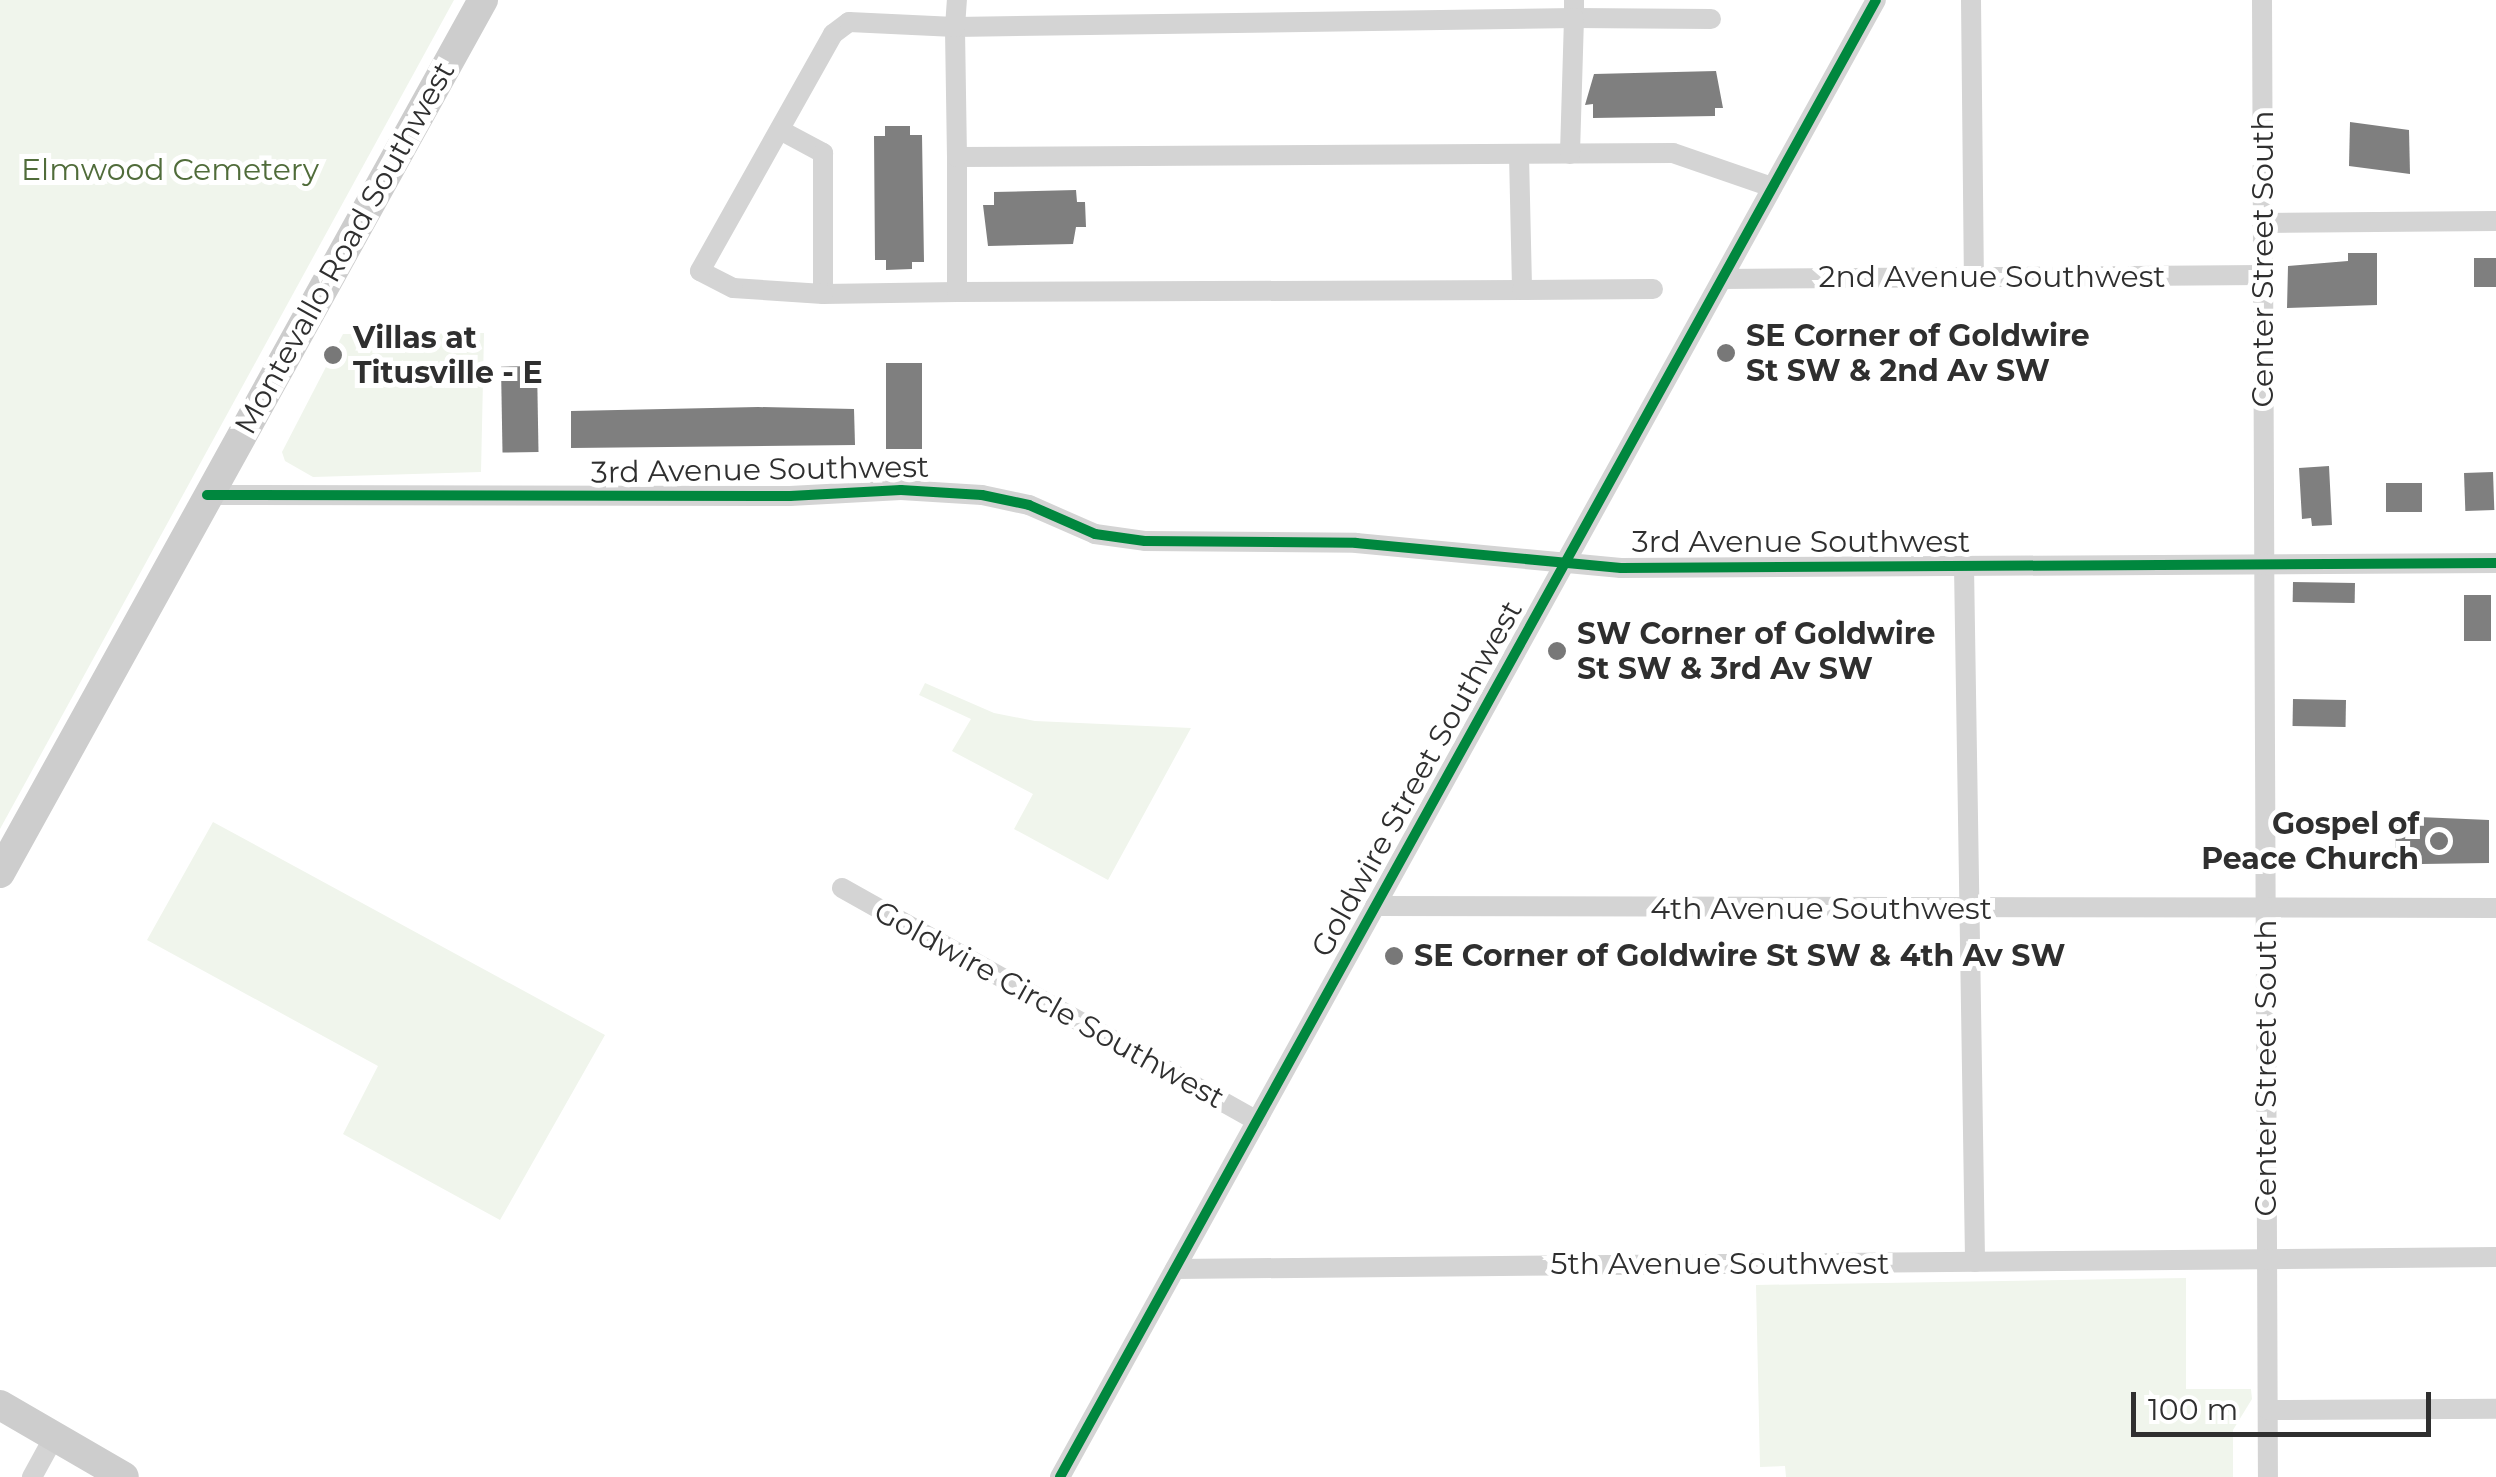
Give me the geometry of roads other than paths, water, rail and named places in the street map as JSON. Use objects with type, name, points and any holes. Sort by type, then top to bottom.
[{"type":"main road","name":"Montevallo Road Southwest","points":[[0,873],[483,0]]},
{"type":"main road","points":[[0,1405],[124,1477]]},
{"type":"street","points":[[957,292],[958,0]]},
{"type":"street","name":"Goldwire Street Southwest","points":[[1060,1477],[1876,0]]},
{"type":"street","points":[[1971,0],[1974,277]]},
{"type":"street","name":"Center Street South","points":[[2262,0],[2268,1477]]},
{"type":"street","points":[[1570,154],[1574,9]]},
{"type":"street","points":[[1653,288],[824,294],[733,288],[700,272],[833,34],[848,22],[955,27],[1574,9],[1711,19]]},
{"type":"street","points":[[780,130],[823,153],[824,294]]},
{"type":"street","points":[[957,157],[1673,153],[1772,188]]},
{"type":"street","points":[[1519,155],[1522,290]]},
{"type":"street","points":[[2262,223],[2496,221]]},
{"type":"street","name":"2nd Avenue Southwest","points":[[1722,279],[2262,275]]},
{"type":"street","name":"3rd Avenue Southwest","points":[[207,496],[790,496],[901,490],[982,495],[1028,505],[1094,534],[1145,542],[1356,543],[1564,564],[2496,563]]},
{"type":"street","points":[[1964,566],[1975,1262]]},
{"type":"street","name":"Goldwire Circle Southwest","points":[[842,888],[1256,1122]]},
{"type":"street","name":"4th Avenue Southwest","points":[[1376,906],[2496,908]]},
{"type":"street","name":"5th Avenue Southwest","points":[[1175,1269],[2496,1257]]},
{"type":"street","points":[[2268,1410],[2496,1409]]},
{"type":"street","points":[[32,1477],[54,1436]]},
{"type":"place","name":"SE Corner of Goldwire St SW & 2nd Av SW","points":[[1726,353]]},
{"type":"place","name":"Villas at Titusville - E","points":[[333,355]]},
{"type":"place","name":"SW Corner of Goldwire St SW & 3rd Av SW","points":[[1557,651]]},
{"type":"place","name":"Gospel of Peace Church","points":[[2439,841]]},
{"type":"place","name":"SE Corner of Goldwire St SW & 4th Av SW","points":[[1394,956]]},
{"type":"park label","name":"Elmwood Cemetery","points":[[170,170]]}]
